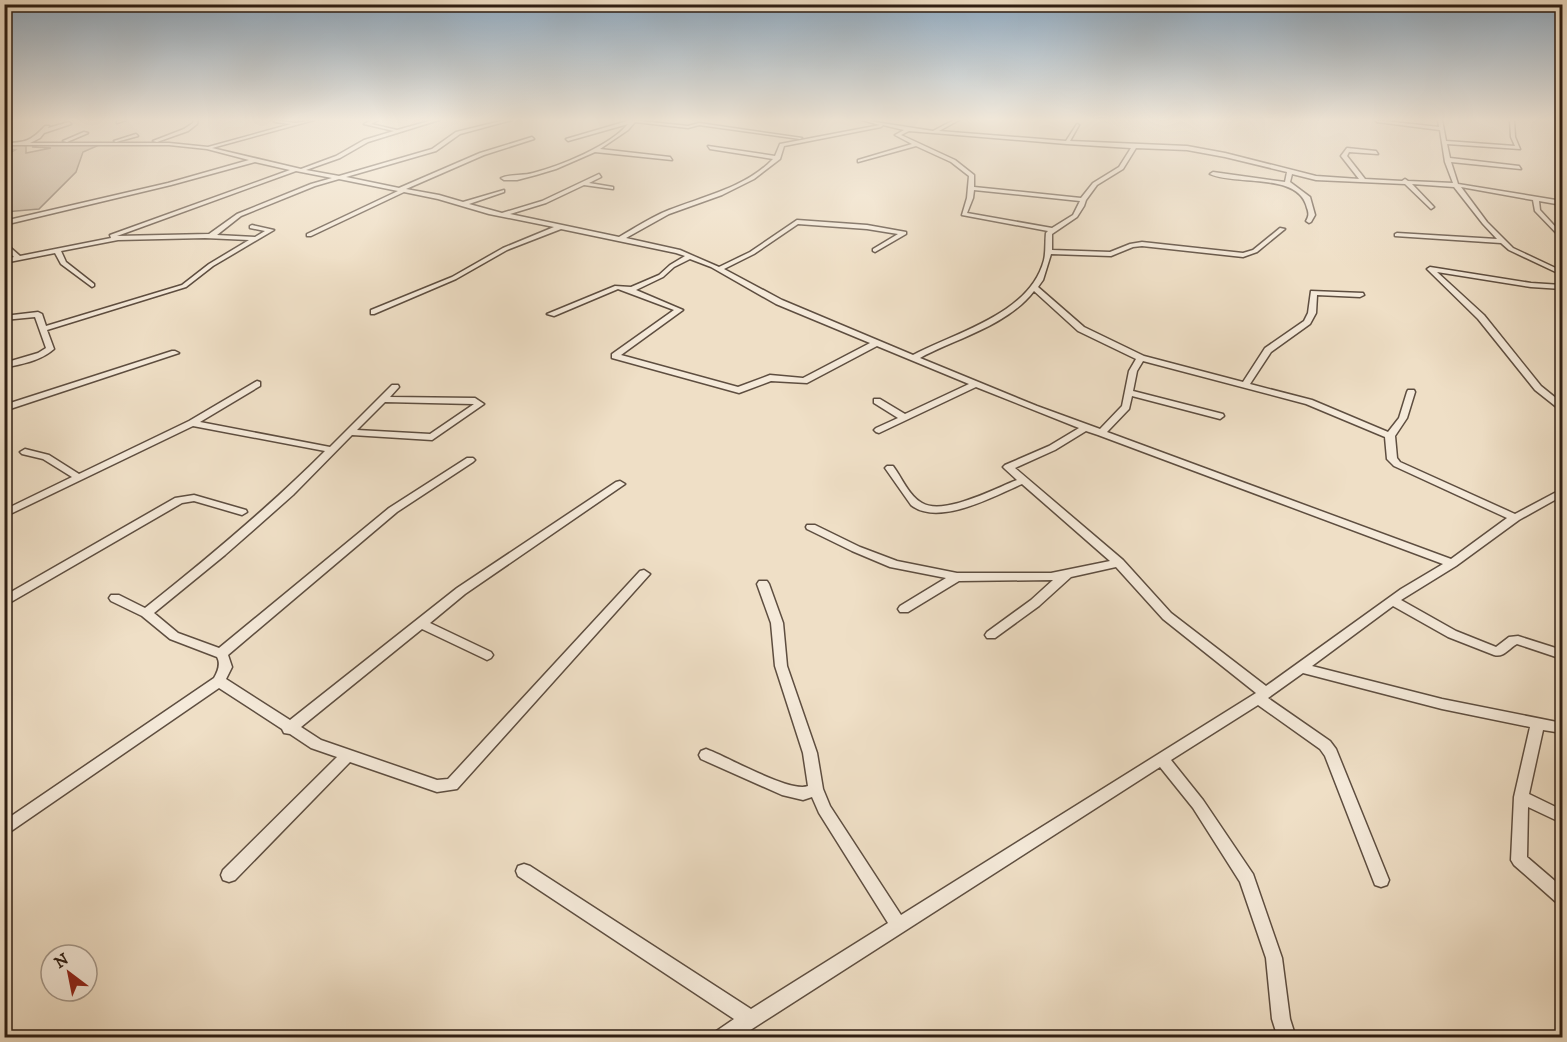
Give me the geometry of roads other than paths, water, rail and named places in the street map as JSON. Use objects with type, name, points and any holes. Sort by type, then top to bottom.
[{"type":"street","points":[[4,223],[224,169]]},
{"type":"street","points":[[291,169],[341,176],[502,215],[690,256],[720,269],[779,302],[975,384],[1452,563]]},
{"type":"street","points":[[4,261],[91,243],[301,169]]},
{"type":"street","points":[[211,236],[239,215],[341,176],[367,169]]},
{"type":"street","points":[[309,236],[449,169]]},
{"type":"street","points":[[504,178],[526,177],[546,169]]},
{"type":"street","points":[[620,239],[674,210],[724,193],[762,169]]},
{"type":"street","points":[[963,169],[973,179],[965,213],[967,215],[1053,230]]},
{"type":"street","points":[[915,357],[944,340],[964,335],[1004,313],[1034,287],[1047,261],[1049,233],[1069,222],[1080,210],[1083,200],[1095,184],[1120,169]]},
{"type":"street","points":[[1277,169],[1316,178],[1456,185],[1563,203]]},
{"type":"street","points":[[1353,169],[1364,180]]},
{"type":"street","points":[[1451,169],[1456,185],[1501,241],[1511,249],[1563,273]]},
{"type":"street","points":[[1289,183],[1290,172]]},
{"type":"street","points":[[1213,174],[1289,183],[1308,198],[1312,215],[1309,221]]},
{"type":"street","points":[[502,215],[543,202],[599,176]]},
{"type":"street","points":[[1405,182],[1431,207]]},
{"type":"street","points":[[585,184],[611,188]]},
{"type":"street","points":[[970,188],[1083,200]]},
{"type":"street","points":[[464,204],[502,191]]},
{"type":"street","points":[[1536,198],[1537,210],[1563,237]]},
{"type":"street","points":[[720,269],[752,253],[800,222],[867,227],[904,233],[875,250]]},
{"type":"street","points":[[374,312],[454,278],[505,249],[560,226]]},
{"type":"street","points":[[44,329],[184,286],[211,266],[271,230],[252,227]]},
{"type":"street","points":[[1047,252],[1111,254],[1132,245],[1142,244],[1243,255],[1255,251],[1282,229]]},
{"type":"street","points":[[1397,235],[1501,241]]},
{"type":"street","points":[[91,243],[136,237],[211,236],[257,239]]},
{"type":"street","points":[[4,244],[19,258]]},
{"type":"street","points":[[58,251],[63,263],[92,285]]},
{"type":"street","points":[[628,290],[661,276],[690,256]]},
{"type":"street","points":[[1563,287],[1531,285],[1430,269],[1481,317],[1538,388],[1563,407]]},
{"type":"street","points":[[551,314],[618,287],[628,290],[679,311],[615,356],[737,390],[770,378],[804,381],[876,343]]},
{"type":"street","points":[[1034,287],[1081,329],[1141,358],[1309,402],[1390,436]]},
{"type":"street","points":[[1245,386],[1268,350],[1307,322],[1314,293],[1360,295]]},
{"type":"street","points":[[4,318],[36,313],[44,329],[49,351],[4,366]]},
{"type":"street","points":[[4,408],[175,353]]},
{"type":"street","points":[[1101,433],[1126,407],[1133,371],[1141,358]]},
{"type":"street","points":[[4,514],[192,423],[256,384]]},
{"type":"street","points":[[879,430],[975,384]]},
{"type":"street","points":[[146,613],[221,554],[289,493],[395,387]]},
{"type":"street","points":[[1411,392],[1403,418],[1390,436],[1392,459],[1397,464],[1515,518]]},
{"type":"street","points":[[1129,393],[1220,416]]},
{"type":"street","points":[[349,432],[432,437],[480,404],[475,401],[382,399]]},
{"type":"street","points":[[877,401],[905,418]]},
{"type":"street","points":[[192,423],[333,450]]},
{"type":"street","points":[[1086,427],[1052,448],[1011,463],[1008,467],[1119,563],[1167,616],[1325,745],[1381,880]]},
{"type":"street","points":[[25,452],[46,458],[78,477]]},
{"type":"street","points":[[221,654],[393,510],[470,460]]},
{"type":"street","points":[[890,468],[914,502],[929,511],[946,509],[1022,481]]},
{"type":"street","points":[[289,729],[461,591],[620,484]]},
{"type":"street","points":[[721,1038],[1262,695],[1393,601],[1515,518],[1560,495]]},
{"type":"street","points":[[4,602],[179,500],[194,498],[242,512]]},
{"type":"street","points":[[811,527],[894,564],[957,577],[1051,577],[1119,563]]},
{"type":"street","points":[[219,681],[289,729],[346,757],[437,786],[452,785],[644,574]]},
{"type":"street","points":[[991,634],[1035,603],[1066,575]]},
{"type":"street","points":[[904,609],[957,577]]},
{"type":"street","points":[[763,584],[777,623],[781,666],[810,753],[816,789],[824,809],[898,925]]},
{"type":"street","points":[[4,830],[219,681],[226,665],[221,654],[174,636],[146,613],[115,598]]},
{"type":"street","points":[[1393,601],[1480,647],[1498,652],[1513,640],[1518,640],[1563,655]]},
{"type":"street","points":[[420,623],[487,655]]},
{"type":"street","points":[[1302,668],[1442,704],[1563,728]]},
{"type":"street","points":[[1538,723],[1521,797],[1521,864],[1563,897]]},
{"type":"street","points":[[706,755],[782,789],[803,794],[816,789]]},
{"type":"street","points":[[229,875],[346,757]]},
{"type":"street","points":[[1161,758],[1198,804],[1246,879],[1275,958],[1281,1019],[1287,1038]]},
{"type":"street","points":[[1521,797],[1563,817]]},
{"type":"street","points":[[524,871],[750,1019]]}]
